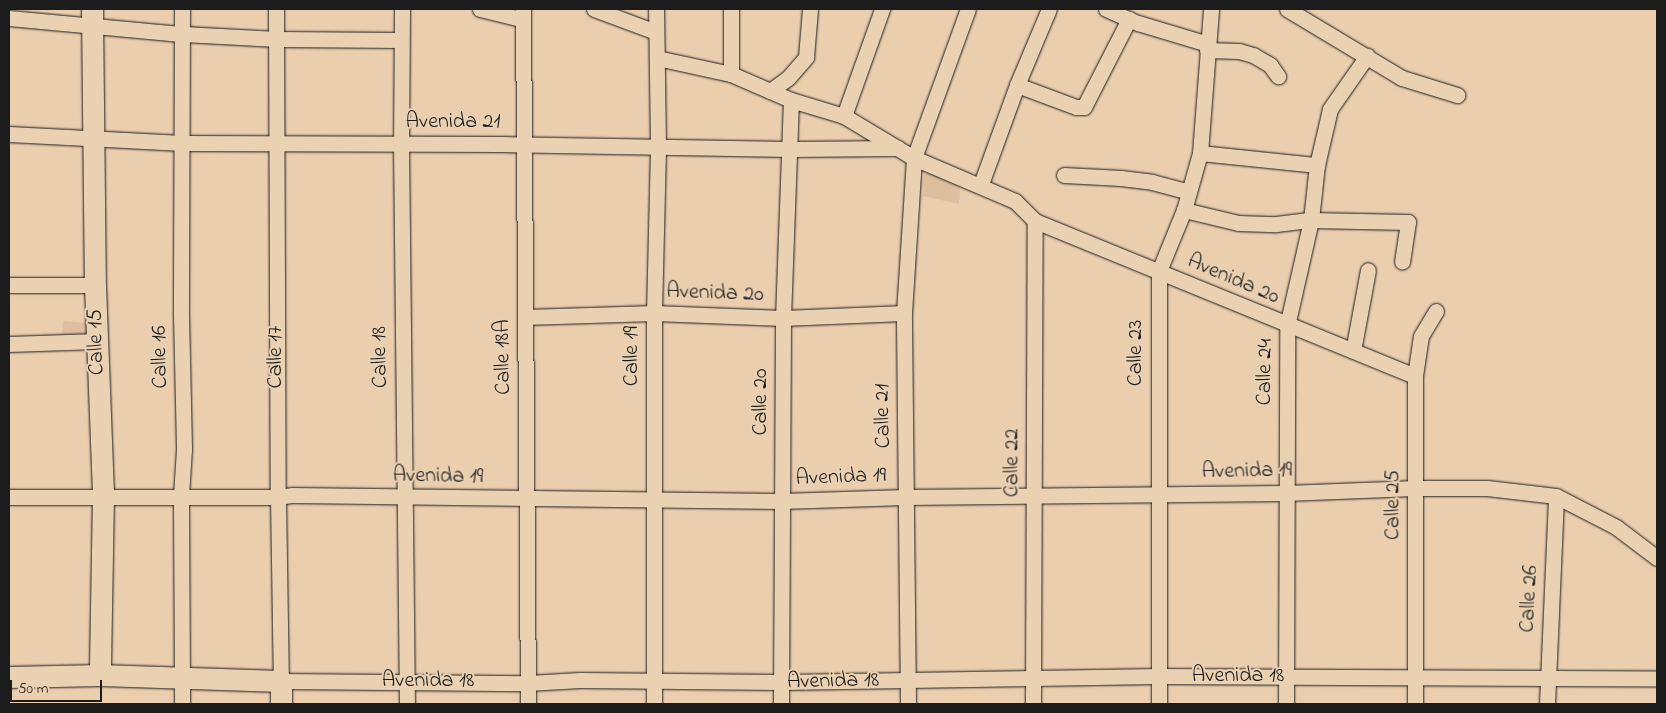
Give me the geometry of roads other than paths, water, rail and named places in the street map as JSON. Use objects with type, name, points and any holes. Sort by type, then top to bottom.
[{"type":"street","name":"Calle 16","points":[[182,9],[181,315],[184,448],[181,496],[182,704]]},
{"type":"street","name":"Calle 17","points":[[276,9],[278,497],[281,704]]},
{"type":"street","name":"Calle 18","points":[[402,9],[401,144],[407,704]]},
{"type":"street","points":[[480,9],[522,14]]},
{"type":"street","points":[[594,9],[656,32]]},
{"type":"street","name":"Calle 19","points":[[654,704],[654,313],[658,147],[656,9]]},
{"type":"street","points":[[731,9],[731,74]]},
{"type":"street","points":[[770,91],[788,78],[806,57],[810,9]]},
{"type":"street","points":[[844,116],[882,9]]},
{"type":"street","name":"Calle 21","points":[[908,704],[904,313],[914,158],[968,9]]},
{"type":"street","points":[[981,184],[1017,85],[1049,9]]},
{"type":"street","points":[[1106,9],[1129,19],[1253,55],[1270,65],[1278,76]]},
{"type":"street","points":[[1206,9],[1208,41]]},
{"type":"street","name":"Calle 23","points":[[1159,704],[1159,271],[1184,210],[1200,153],[1211,9]]},
{"type":"street","points":[[1288,9],[1402,78],[1457,95]]},
{"type":"street","name":"Calle 18A","points":[[522,14],[525,145],[528,704]]},
{"type":"street","points":[[9,18],[92,18],[183,34],[277,39],[401,40]]},
{"type":"street","name":"Calle 15","points":[[92,18],[95,284],[103,495],[100,675]]},
{"type":"street","points":[[1017,85],[1076,107],[1084,107],[1129,19]]},
{"type":"street","name":"Calle 24","points":[[1286,704],[1285,493],[1287,326],[1310,220],[1317,165],[1330,109],[1367,56]]},
{"type":"street","points":[[657,58],[731,74],[791,100],[844,116],[914,158],[981,184],[1015,201],[1035,221]]},
{"type":"street","name":"Calle 20","points":[[781,704],[781,502],[784,318],[791,100]]},
{"type":"street","name":"Avenida 21","points":[[9,134],[94,140],[183,143],[525,145],[790,150],[898,148]]},
{"type":"street","points":[[1200,153],[1317,165]]},
{"type":"street","points":[[1064,175],[1121,178],[1152,182],[1189,192]]},
{"type":"street","points":[[1184,210],[1238,223],[1276,224],[1310,220],[1408,222],[1402,262]]},
{"type":"street","name":"Avenida 20","points":[[1035,221],[1159,271],[1287,326],[1415,376]]},
{"type":"street","name":"Calle 22","points":[[1033,704],[1035,221]]},
{"type":"street","points":[[1353,351],[1368,270]]},
{"type":"street","points":[[9,285],[95,284]]},
{"type":"street","name":"Calle 25","points":[[1415,704],[1415,376],[1421,336],[1436,311]]},
{"type":"street","name":"Avenida 20","points":[[525,317],[654,313],[784,318],[904,313]]},
{"type":"street","points":[[9,344],[97,341]]},
{"type":"street","name":"Avenida 19","points":[[9,497],[103,495],[278,497],[293,495],[781,502],[906,497],[1158,495],[1416,488],[1487,488],[1556,496],[1616,527],[1657,558]]},
{"type":"street","name":"Calle 26","points":[[1547,704],[1556,496]]},
{"type":"street","name":"Avenida 18","points":[[9,677],[100,675],[281,681],[528,683],[580,680],[781,682],[1159,676],[1657,679]]}]
